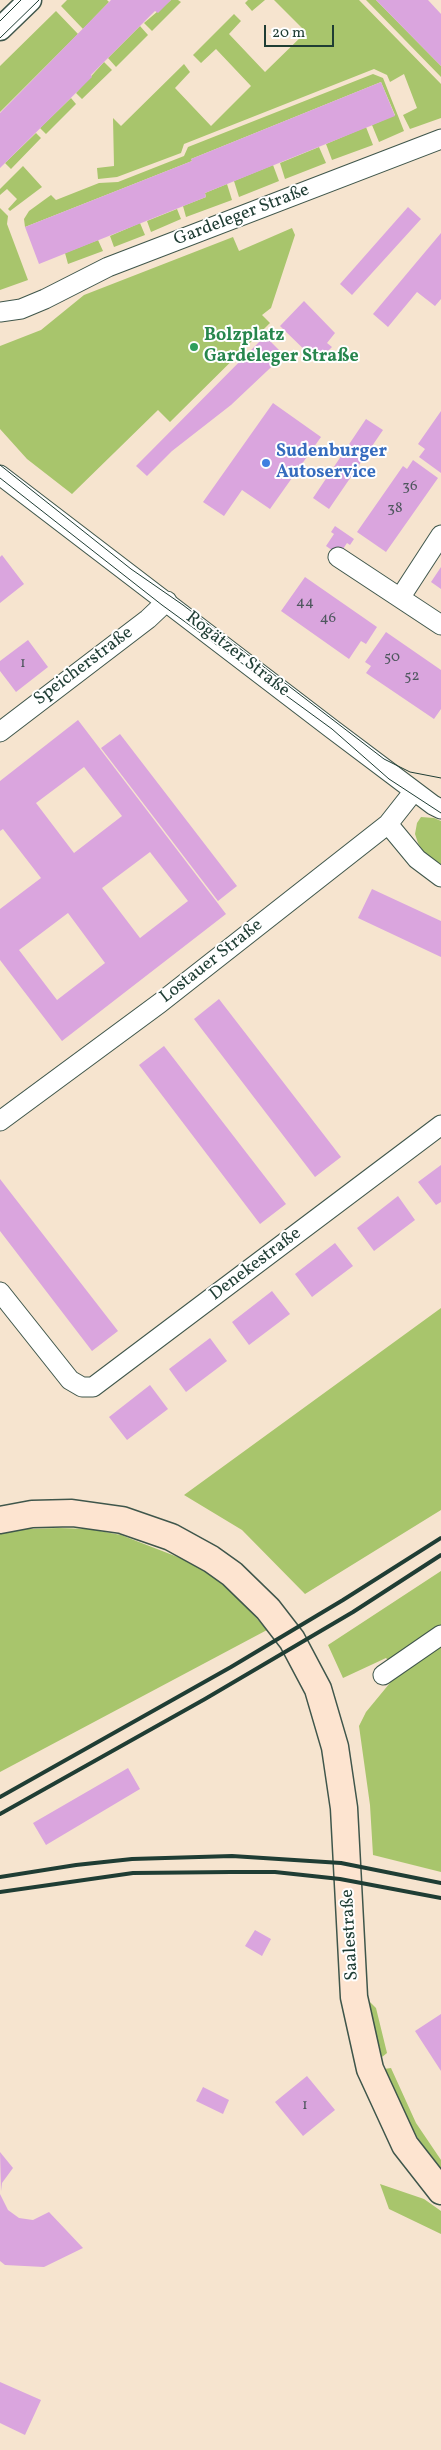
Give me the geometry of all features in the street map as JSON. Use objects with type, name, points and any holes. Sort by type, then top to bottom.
[{"type":"main road","name":"Saalestraße","points":[[0,1520],[32,1514],[72,1513],[122,1520],[171,1537],[211,1559],[251,1591],[283,1626],[306,1663],[318,1689],[335,1747],[344,1808],[354,1997],[370,2069],[404,2145],[441,2191]]},
{"type":"street","points":[[0,29],[30,0]]},
{"type":"street","name":"Gardeleger Straße","points":[[0,312],[21,308],[45,299],[108,267],[441,139]]},
{"type":"street","name":"Gardeleger Straße","points":[[0,325],[20,318],[45,299]]},
{"type":"street","name":"Rogätzer Straße","points":[[0,463],[34,500]]},
{"type":"street","name":"Rogätzer Straße","points":[[0,475],[414,791],[441,809]]},
{"type":"street","points":[[400,598],[441,536]]},
{"type":"street","points":[[338,556],[441,625]]},
{"type":"street","name":"Speicherstraße","points":[[0,732],[148,619],[167,602]]},
{"type":"street","name":"Lostauer Straße","points":[[0,1121],[160,1003],[388,824],[414,791]]},
{"type":"street","points":[[388,824],[417,859],[441,877]]},
{"type":"street","name":"Denekestraße","points":[[0,1292],[67,1377],[82,1387],[96,1385],[441,1125]]},
{"type":"street","points":[[383,1675],[441,1635]]},
{"type":"green space","points":[[67,0],[107,0],[109,2],[83,29],[61,6]]},
{"type":"green space","points":[[171,0],[181,2],[152,31],[144,23]]},
{"type":"green space","points":[[248,0],[265,0],[252,11],[245,3]]},
{"type":"green space","points":[[274,0],[359,0],[441,84],[441,118],[410,129],[403,115],[417,108],[404,74],[390,82],[387,75],[374,69],[184,144],[181,153],[117,177],[98,179],[97,168],[114,166],[113,118],[121,126],[184,64],[190,72],[175,88],[211,126],[251,86],[216,49],[201,63],[193,55],[234,14],[241,21],[229,34],[265,72],[306,32]]},
{"type":"green space","points":[[366,0],[376,0],[441,66],[441,77]]},
{"type":"green space","points":[[56,11],[78,34],[0,112],[0,66]]},
{"type":"green space","points":[[140,26],[148,35],[116,67],[108,58]]},
{"type":"green space","points":[[104,62],[112,70],[82,99],[76,93]]},
{"type":"green space","points":[[373,74],[383,78],[404,131],[379,142],[372,125],[395,115],[381,82],[191,159],[192,161],[25,227],[24,219],[29,211],[51,195],[56,200],[99,183],[118,182],[184,156],[188,147]]},
{"type":"green space","points":[[71,98],[76,104],[46,134],[40,128]]},
{"type":"green space","points":[[366,127],[373,145],[332,160],[326,144]]},
{"type":"green space","points":[[36,133],[41,138],[11,169],[5,163]]},
{"type":"green space","points":[[319,147],[326,163],[285,179],[280,163]]},
{"type":"green space","points":[[273,165],[279,181],[239,197],[234,181]]},
{"type":"green space","points":[[23,166],[42,187],[10,211],[8,209],[17,199],[7,189],[0,195],[0,189]]},
{"type":"green space","points":[[227,184],[232,200],[186,217],[183,206],[206,197],[205,193]]},
{"type":"green space","points":[[0,208],[8,216],[7,224],[28,280],[0,290]]},
{"type":"green space","points":[[177,209],[181,219],[151,232],[147,221]]},
{"type":"green space","points":[[140,223],[145,235],[114,247],[110,236]]},
{"type":"green space","points":[[292,228],[295,235],[271,308],[262,315],[270,323],[170,422],[158,410],[72,494],[27,459],[0,429],[0,346],[41,330],[84,295],[233,237],[239,251]]},
{"type":"green space","points":[[98,240],[103,251],[68,264],[65,253]]},
{"type":"green space","points":[[421,817],[434,818],[441,821],[441,866],[424,853],[418,843],[415,834],[417,823]]},
{"type":"green space","points":[[441,1308],[441,1510],[305,1594],[242,1530],[184,1495]]},
{"type":"green space","points":[[27,1529],[89,1529],[121,1535],[188,1561],[216,1579],[244,1604],[267,1630],[0,1772],[0,1534]]},
{"type":"green space","points":[[441,1571],[441,1872],[373,1855],[370,1805],[359,1726],[366,1712],[399,1672],[386,1658],[343,1678],[328,1645]]},
{"type":"green space","points":[[367,1999],[376,2008],[387,2053],[382,2057]]},
{"type":"green space","points":[[391,2068],[416,2123],[441,2160],[441,2170],[407,2123],[384,2069]]},
{"type":"green space","points":[[380,2184],[424,2199],[441,2211],[441,2234],[389,2209]]},
{"type":"building","points":[[111,0],[171,0],[158,13],[155,11],[91,75],[92,77],[0,168],[0,113]]},
{"type":"building","points":[[376,0],[428,0],[441,14],[441,66]]},
{"type":"building","points":[[381,82],[395,116],[205,193],[206,197],[39,264],[25,227],[192,161],[191,159]]},
{"type":"building","points":[[408,207],[421,219],[352,295],[340,284]]},
{"type":"building","points":[[441,233],[441,299],[435,306],[417,292],[388,327],[373,314]]},
{"type":"building","points":[[304,301],[335,333],[327,343],[332,347],[317,362],[280,326]]},
{"type":"building","points":[[265,336],[284,355],[231,405],[172,451],[147,476],[136,466]]},
{"type":"building","name":"Sudenburger Autoservice","points":[[273,403],[321,437],[270,509],[242,490],[224,516],[203,502]]},
{"type":"building","points":[[441,411],[441,473],[419,457],[425,449],[418,444]]},
{"type":"building","points":[[366,419],[383,430],[329,509],[313,498]]},
{"type":"building","points":[[413,460],[438,478],[386,552],[357,532],[403,466],[407,469]]},
{"type":"building","points":[[335,526],[354,539],[350,545],[347,543],[339,555],[326,546],[334,534],[331,532]]},
{"type":"building","points":[[2,555],[24,584],[0,603],[0,557]]},
{"type":"building","points":[[441,567],[441,589],[431,582]]},
{"type":"building","points":[[305,577],[377,627],[366,644],[361,641],[349,659],[281,611]]},
{"type":"building","points":[[386,632],[441,670],[441,709],[434,719],[366,673],[371,666],[365,662]]},
{"type":"building","points":[[28,640],[48,667],[16,692],[0,671],[0,661]]},
{"type":"building","points":[[78,720],[226,914],[62,1041],[0,960],[0,909],[41,878],[3,829],[0,831],[0,781]],"holes":[[[84,767],[122,816],[74,853],[36,803]],[[150,852],[188,901],[140,938],[102,888]],[[68,913],[105,963],[57,1000],[19,950]]]},
{"type":"building","points":[[120,734],[237,886],[218,901],[101,748]]},
{"type":"building","points":[[372,889],[441,921],[441,957],[358,918]]},
{"type":"building","points":[[219,999],[341,1157],[315,1177],[194,1019]]},
{"type":"building","points":[[164,1046],[286,1204],[260,1224],[139,1065]]},
{"type":"building","points":[[441,1165],[441,1202],[436,1205],[418,1182]]},
{"type":"building","points":[[0,1179],[118,1331],[92,1351],[0,1231]]},
{"type":"building","points":[[398,1196],[415,1220],[374,1251],[357,1228]]},
{"type":"building","points":[[335,1243],[353,1266],[312,1297],[295,1274]]},
{"type":"building","points":[[272,1291],[290,1314],[249,1345],[232,1322]]},
{"type":"building","points":[[210,1338],[227,1361],[186,1392],[169,1369]]},
{"type":"building","points":[[150,1385],[168,1409],[127,1440],[109,1417]]},
{"type":"building","points":[[128,1768],[140,1789],[46,1845],[33,1823]]},
{"type":"building","points":[[255,1930],[271,1939],[262,1956],[245,1946]]},
{"type":"building","points":[[441,2014],[441,2071],[415,2031]]},
{"type":"building","points":[[307,2076],[335,2110],[303,2136],[275,2102]]},
{"type":"building","points":[[203,2087],[229,2100],[223,2114],[196,2101]]},
{"type":"building","points":[[0,2152],[13,2168],[2,2183],[1,2191]]},
{"type":"building","points":[[0,2194],[8,2210],[19,2218],[33,2220],[49,2212],[83,2248],[44,2267],[5,2265],[0,2261]]},
{"type":"building","points":[[0,2382],[41,2400],[25,2435],[0,2423]]},
{"type":"tram line","points":[[0,21],[21,0]]},
{"type":"tram line","points":[[0,38],[39,0]]},
{"type":"tram line","points":[[0,465],[131,569],[183,605],[384,759],[410,772],[441,778]]},
{"type":"tram line","points":[[0,478],[162,605],[332,729],[389,779],[441,813]]},
{"type":"railway","points":[[0,1797],[231,1667],[343,1600],[441,1538]]},
{"type":"railway","points":[[0,1814],[205,1699],[353,1612],[441,1555]]},
{"type":"railway","points":[[0,1877],[76,1865],[132,1859],[232,1856],[341,1863],[441,1883]]},
{"type":"railway","points":[[0,1892],[133,1873],[275,1872],[340,1879],[441,1898]]},
{"type":"place","name":"Bolzplatz Gardeleger Straße","points":[[194,347]]},
{"type":"place","name":"Sudenburger Autoservice","points":[[266,463]]}]
